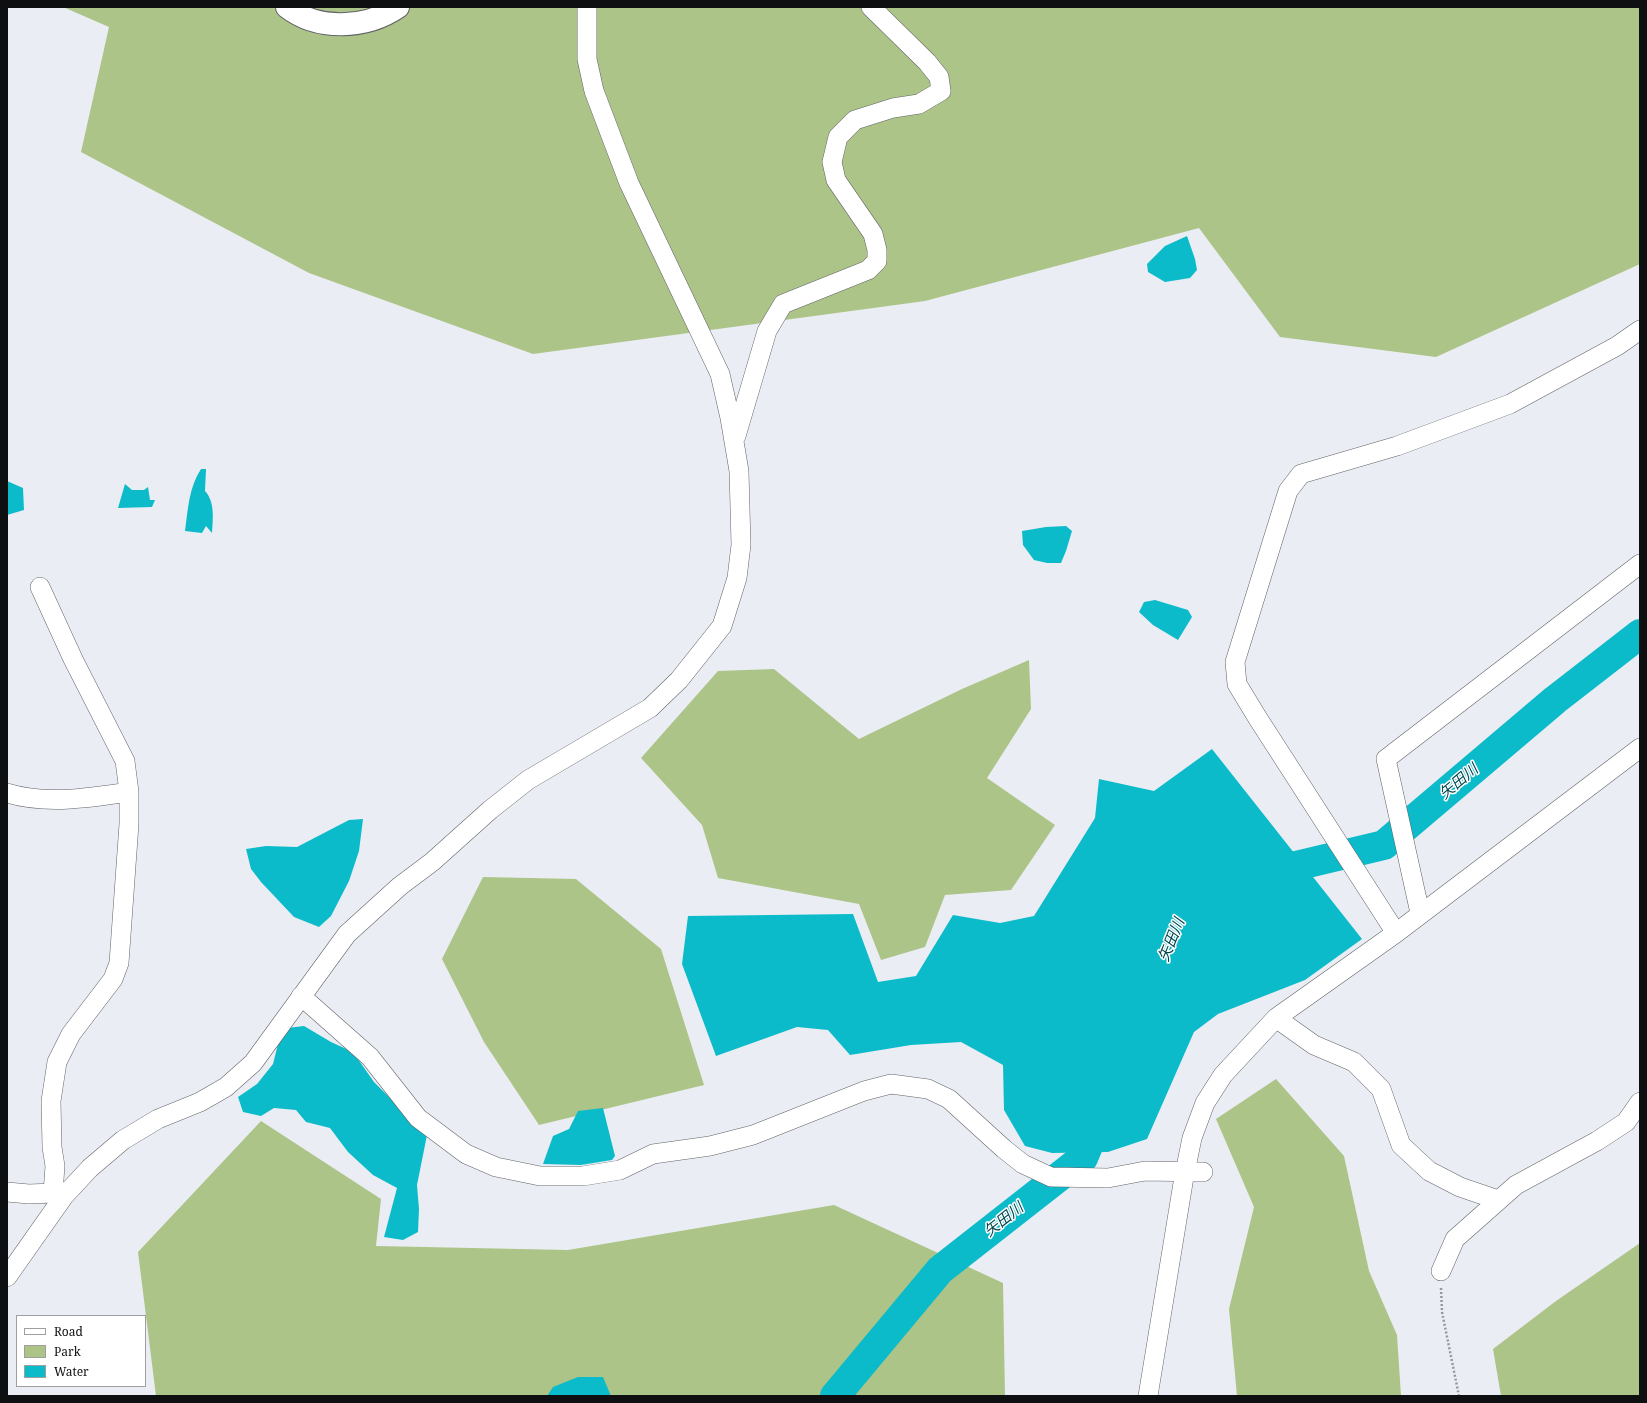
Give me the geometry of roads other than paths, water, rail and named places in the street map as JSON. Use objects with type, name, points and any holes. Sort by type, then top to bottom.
[{"type":"street","points":[[287,7],[297,14],[318,22],[338,24],[362,22],[388,14],[398,7]]},
{"type":"street","points":[[7,1276],[64,1196],[90,1168],[123,1140],[158,1119],[200,1102],[226,1087],[253,1063],[347,934],[400,886],[432,862],[490,810],[528,780],[650,708],[678,680],[722,626],[737,578],[741,545],[739,471],[720,374],[629,183],[594,90],[587,59],[587,7]]},
{"type":"street","points":[[734,442],[767,331],[783,304],[868,270],[877,261],[877,250],[873,234],[836,180],[832,162],[838,137],[855,120],[892,108],[919,104],[941,91],[939,77],[927,62],[871,7]]},
{"type":"street","points":[[1396,933],[1237,684],[1236,662],[1288,491],[1301,474],[1397,446],[1510,404],[1617,346],[1640,330]]},
{"type":"street","points":[[1420,913],[1386,759],[1640,564]]},
{"type":"street","points":[[7,1192],[29,1194],[53,1193],[55,1166],[52,1147],[51,1101],[57,1062],[71,1034],[113,979],[118,963],[129,824],[129,792],[125,761],[73,659],[40,586]]},
{"type":"street","points":[[1148,1396],[1194,1172],[1192,1138],[1205,1103],[1223,1075],[1276,1018],[1396,933],[1420,913],[1640,748]]},
{"type":"street","points":[[7,793],[23,798],[83,799],[129,792]]},
{"type":"street","points":[[301,996],[370,1057],[418,1118],[466,1154],[496,1167],[540,1176],[583,1176],[620,1170],[653,1154],[710,1146],[753,1135],[864,1091],[891,1084],[928,1090],[949,1099],[1004,1149],[1023,1164],[1051,1177],[1108,1178],[1144,1171],[1194,1172]]},
{"type":"street","points":[[1276,1018],[1314,1045],[1354,1062],[1381,1089],[1401,1145],[1429,1171],[1460,1187],[1498,1200]]},
{"type":"street","points":[[1441,1271],[1455,1239],[1498,1200],[1516,1185],[1597,1141],[1626,1122],[1640,1102]]},
{"type":"water","points":[[1187,236],[1197,270],[1190,278],[1165,282],[1148,272],[1147,264],[1165,246]]},
{"type":"water","points":[[201,469],[206,469],[205,491],[212,505],[212,533],[206,526],[202,533],[185,531],[191,491]]},
{"type":"water","points":[[7,481],[23,488],[24,510],[7,515]]},
{"type":"water","points":[[125,484],[132,490],[144,490],[148,487],[150,500],[155,500],[152,507],[118,508]]},
{"type":"water","points":[[1066,526],[1072,531],[1061,563],[1047,563],[1034,560],[1023,545],[1022,531],[1046,527]]},
{"type":"water","points":[[1155,600],[1188,610],[1192,617],[1178,640],[1153,625],[1139,612],[1144,602]]},
{"type":"water","points":[[1212,749],[1362,939],[1305,980],[1218,1014],[1194,1032],[1147,1139],[1108,1152],[1052,1153],[1025,1146],[1004,1110],[1003,1065],[961,1042],[911,1045],[850,1055],[828,1030],[797,1027],[716,1056],[682,964],[688,916],[853,914],[878,982],[916,976],[953,915],[1000,923],[1034,916],[1095,818],[1099,779],[1154,791]]},
{"type":"water","points":[[363,819],[359,851],[349,881],[331,916],[319,927],[294,917],[261,882],[251,869],[246,849],[266,846],[297,847],[349,820]]},
{"type":"water","points":[[304,1026],[331,1042],[353,1052],[374,1082],[427,1135],[417,1185],[419,1209],[418,1232],[403,1240],[384,1237],[397,1188],[373,1175],[348,1152],[330,1128],[306,1122],[296,1110],[274,1108],[261,1116],[243,1112],[238,1097],[257,1084],[273,1064],[278,1044],[287,1028]]},
{"type":"water","points":[[603,1108],[615,1156],[612,1160],[581,1165],[543,1164],[553,1136],[569,1129],[578,1111]]},
{"type":"water","points":[[578,1377],[603,1377],[611,1396],[547,1396],[553,1387]]},
{"type":"waterway","name":"矢田川","points":[[1262,874],[1384,845],[1555,700],[1640,634]]},
{"type":"waterway","name":"矢田川","points":[[835,1396],[940,1270],[1083,1158],[1101,1115]]}]
